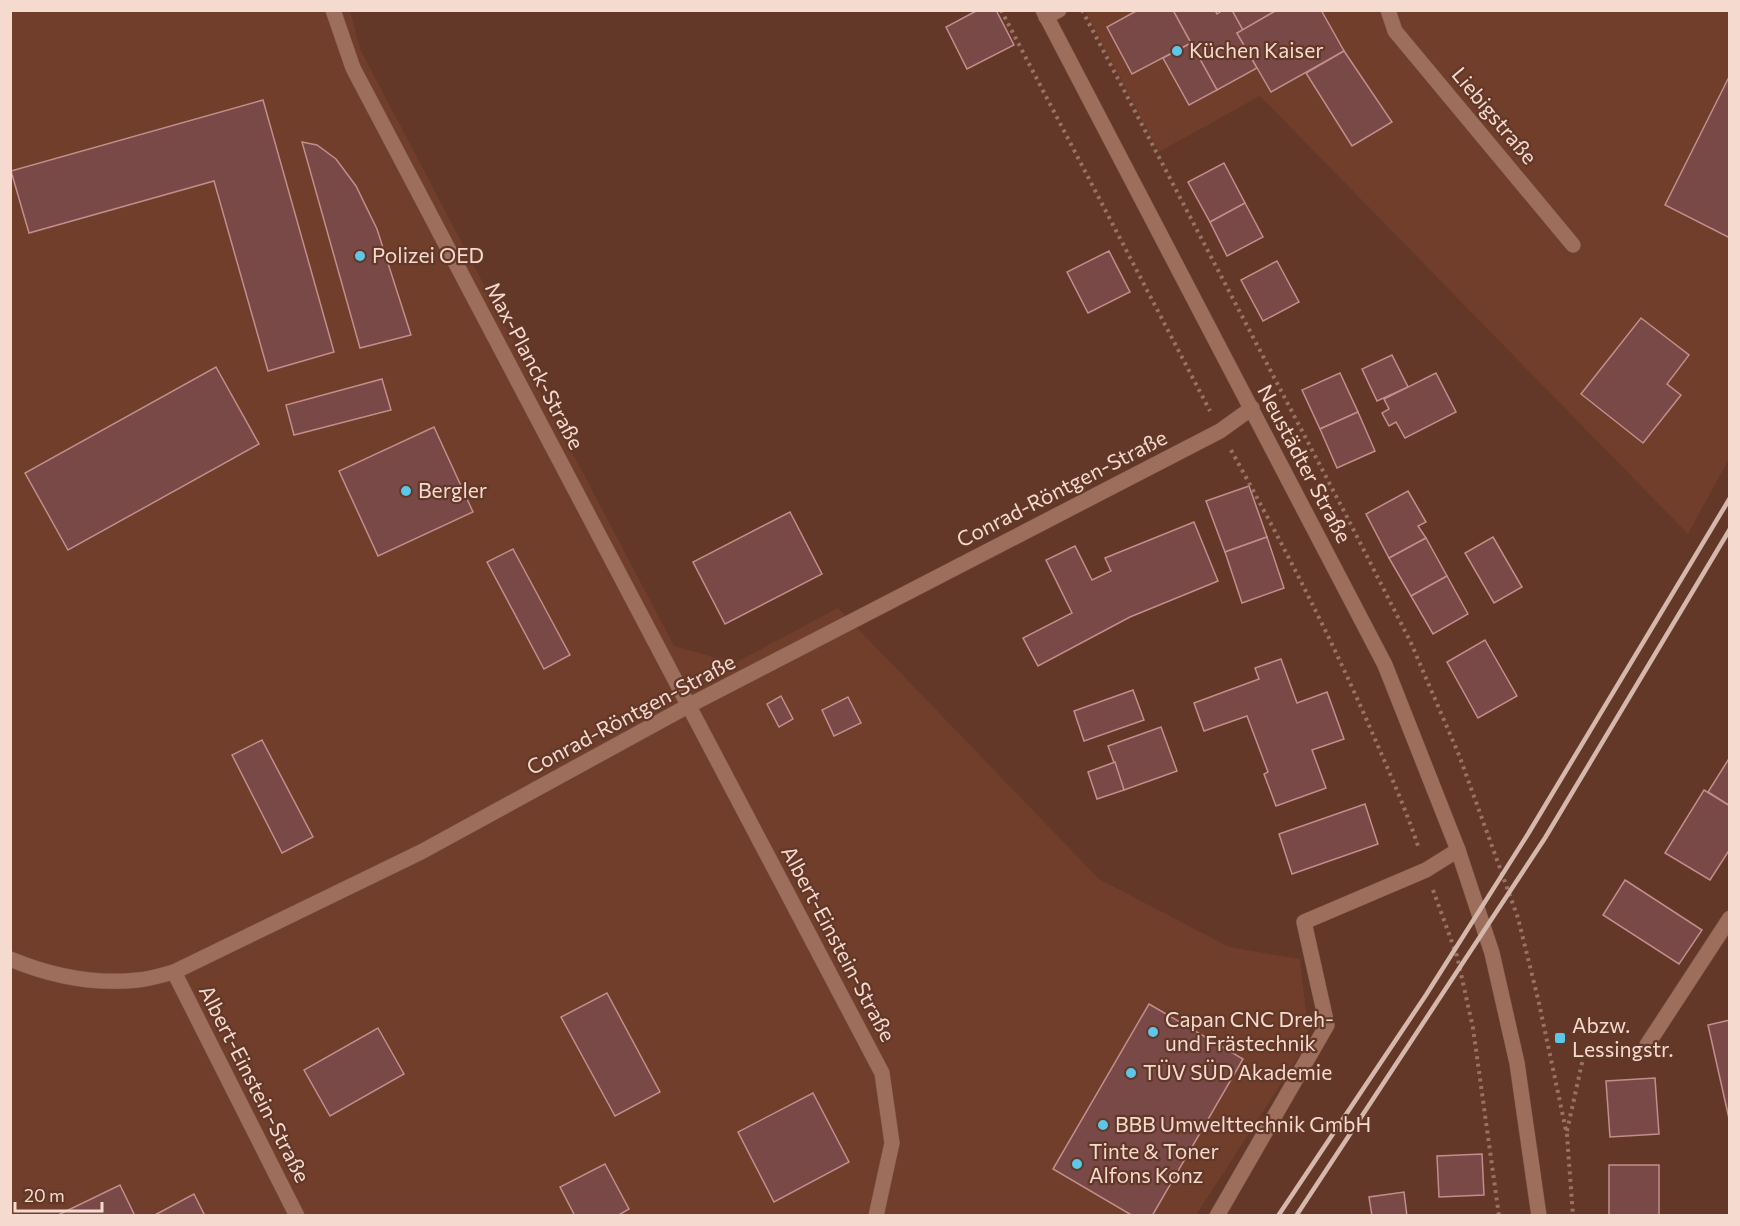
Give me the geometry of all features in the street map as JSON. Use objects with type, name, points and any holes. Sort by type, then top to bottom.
[{"type":"street","name":"Max-Planck-Straße","points":[[333,10],[353,68],[688,706]]},
{"type":"street","name":"Liebigstraße","points":[[1388,10],[1395,31],[1573,245]]},
{"type":"street","name":"Neustädter Straße","points":[[1049,13],[1385,665],[1458,850],[1492,953],[1517,1063],[1539,1215]]},
{"type":"street","name":"Conrad-Röntgen-Straße","points":[[10,959],[36,970],[70,978],[139,980],[174,972],[421,852],[688,706],[1220,430],[1252,408]]},
{"type":"street","name":"Albert-Einstein-Straße","points":[[688,706],[882,1073],[892,1143],[876,1215]]},
{"type":"street","points":[[1217,1215],[1327,1025],[1304,922],[1426,870],[1458,850]]},
{"type":"street","points":[[1647,1045],[1730,918]]},
{"type":"street","name":"Albert-Einstein-Straße","points":[[174,972],[297,1215]]},
{"type":"path","points":[[1001,10],[1220,430],[1276,531],[1347,675],[1408,815],[1457,956],[1473,1028],[1499,1215]]},
{"type":"path","points":[[1567,1135],[1584,1054],[1647,1045]]},
{"type":"shaded area","points":[[10,11],[350,11],[360,49],[674,646],[735,663],[838,608],[1099,879],[1229,947],[1300,959],[1309,1041],[1196,1215],[11,1215]]},
{"type":"shaded area","points":[[1085,11],[1729,11],[1729,459],[1688,534],[1260,96],[1159,152]]},
{"type":"building","points":[[978,10],[996,10],[1014,45],[967,69],[946,27]]},
{"type":"building","points":[[1138,10],[1173,10],[1191,43],[1132,74],[1107,27]]},
{"type":"building","points":[[1173,10],[1215,10],[1217,14],[1223,10],[1232,10],[1243,30],[1237,33],[1257,68],[1217,90]]},
{"type":"building","points":[[1232,10],[1277,10],[1243,30]]},
{"type":"building","points":[[1277,10],[1321,10],[1344,51],[1271,92],[1237,33]]},
{"type":"building","points":[[1191,43],[1217,90],[1189,105],[1163,58]]},
{"type":"building","points":[[1344,51],[1392,122],[1352,146],[1306,73]]},
{"type":"building","points":[[1730,75],[1730,238],[1665,205]]},
{"type":"building","points":[[263,100],[334,352],[268,371],[214,181],[29,233],[11,171]]},
{"type":"building","name":"Polizei OED","points":[[302,142],[317,145],[336,159],[356,186],[377,229],[411,335],[360,348]]},
{"type":"building","points":[[1224,163],[1245,203],[1210,222],[1188,182]]},
{"type":"building","points":[[1245,203],[1263,237],[1227,256],[1210,222]]},
{"type":"building","points":[[1109,251],[1130,292],[1088,313],[1067,272]]},
{"type":"building","points":[[1277,261],[1299,302],[1263,321],[1241,280]]},
{"type":"building","points":[[1641,318],[1689,355],[1667,384],[1681,395],[1643,443],[1581,394]]},
{"type":"building","points":[[1392,355],[1408,387],[1377,401],[1362,369]]},
{"type":"building","points":[[216,367],[259,444],[68,550],[25,473]]},
{"type":"building","points":[[1340,373],[1358,412],[1320,429],[1302,390]]},
{"type":"building","points":[[1436,373],[1456,412],[1405,438],[1396,422],[1389,426],[1382,413],[1389,409],[1384,399]]},
{"type":"building","points":[[382,379],[391,410],[294,435],[286,405]]},
{"type":"building","points":[[1358,412],[1375,451],[1337,468],[1320,429]]},
{"type":"building","name":"Bergler","points":[[434,427],[473,512],[378,556],[339,471]]},
{"type":"building","points":[[1249,486],[1267,537],[1225,552],[1206,501]]},
{"type":"building","points":[[1408,491],[1426,522],[1418,526],[1426,538],[1389,558],[1366,514]]},
{"type":"building","points":[[790,512],[822,574],[725,624],[693,562]]},
{"type":"building","points":[[1194,522],[1218,581],[1130,617],[1038,666],[1023,638],[1072,613],[1046,560],[1075,546],[1092,580],[1111,571],[1105,558]]},
{"type":"building","points":[[1267,537],[1284,588],[1242,603],[1225,552]]},
{"type":"building","points":[[1493,537],[1522,587],[1494,603],[1465,553]]},
{"type":"building","points":[[1426,538],[1447,576],[1411,596],[1389,558]]},
{"type":"building","points":[[513,549],[570,655],[544,669],[487,562]]},
{"type":"building","points":[[1447,576],[1468,614],[1433,634],[1411,596]]},
{"type":"building","points":[[1485,640],[1517,696],[1478,718],[1447,662]]},
{"type":"building","points":[[1281,659],[1297,703],[1327,692],[1344,739],[1312,750],[1326,788],[1276,806],[1264,774],[1268,772],[1247,716],[1204,731],[1194,703],[1259,679],[1255,668]]},
{"type":"building","points":[[1133,690],[1144,720],[1084,741],[1074,711]]},
{"type":"building","points":[[781,696],[793,719],[779,727],[767,704]]},
{"type":"building","points":[[848,697],[861,723],[834,736],[822,710]]},
{"type":"building","points":[[1161,727],[1177,771],[1124,790],[1108,746]]},
{"type":"building","points":[[262,740],[313,837],[282,853],[232,755]]},
{"type":"building","points":[[1730,757],[1730,806],[1708,792]]},
{"type":"building","points":[[1115,762],[1124,790],[1097,799],[1088,772]]},
{"type":"building","points":[[1704,790],[1730,806],[1730,849],[1710,880],[1665,853]]},
{"type":"building","points":[[1365,804],[1378,844],[1292,874],[1279,834]]},
{"type":"building","points":[[1625,880],[1702,930],[1679,964],[1603,915]]},
{"type":"building","points":[[607,993],[660,1092],[615,1116],[561,1017]]},
{"type":"building","points":[[1149,1004],[1243,1059],[1152,1216],[1133,1216],[1053,1169]]},
{"type":"building","points":[[1730,1020],[1730,1123],[1708,1025]]},
{"type":"building","points":[[378,1028],[404,1074],[330,1116],[304,1070]]},
{"type":"building","points":[[1655,1078],[1659,1134],[1610,1137],[1606,1081]]},
{"type":"building","points":[[813,1093],[849,1162],[774,1202],[738,1132]]},
{"type":"building","points":[[1482,1154],[1484,1195],[1439,1197],[1437,1156]]},
{"type":"building","points":[[605,1164],[629,1209],[617,1216],[575,1216],[560,1187]]},
{"type":"building","points":[[1609,1165],[1659,1165],[1659,1216],[1609,1216]]},
{"type":"building","points":[[120,1185],[135,1216],[58,1215]]},
{"type":"building","points":[[1404,1192],[1407,1216],[1372,1216],[1369,1197]]},
{"type":"building","points":[[194,1194],[205,1216],[153,1216]]},
{"type":"railway","points":[[1278,1216],[1426,995],[1528,834],[1730,498]]},
{"type":"railway","points":[[1296,1216],[1545,838],[1730,529]]},
{"type":"place","name":"Küchen Kaiser","points":[[1177,51]]},
{"type":"place","name":"Polizei OED","points":[[360,256]]},
{"type":"place","name":"Bergler","points":[[406,491]]},
{"type":"place","name":"Capan CNC Dreh- und Frästechnik","points":[[1153,1032]]},
{"type":"place","name":"Abzw. Lessingstr.","points":[[1560,1038]]},
{"type":"place","name":"TÜV SÜD Akademie","points":[[1131,1073]]},
{"type":"place","name":"BBB Umwelttechnik GmbH","points":[[1103,1125]]},
{"type":"place","name":"Tinte & Toner Alfons Konz","points":[[1077,1164]]}]
